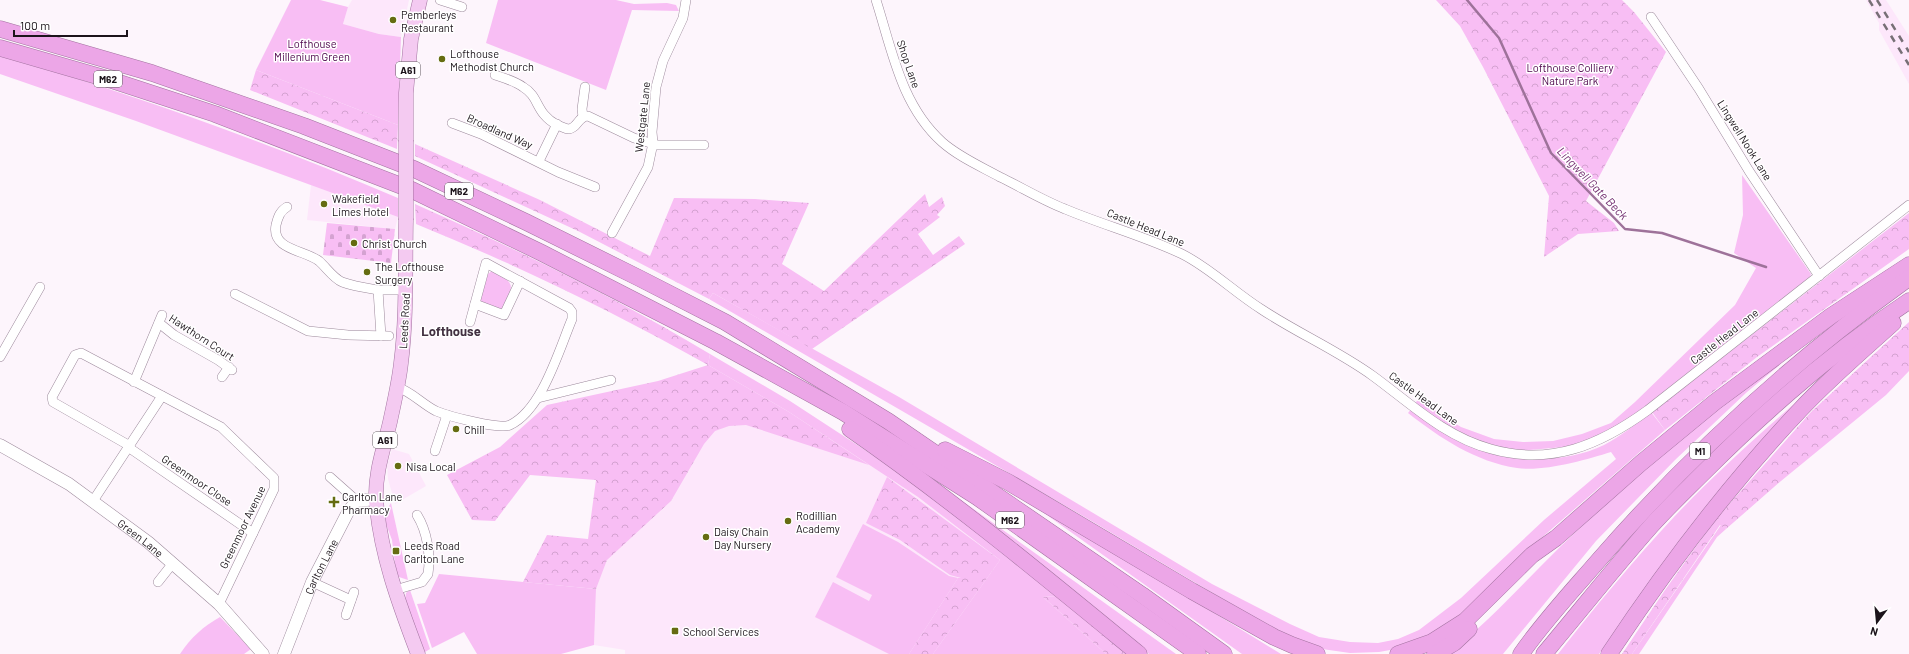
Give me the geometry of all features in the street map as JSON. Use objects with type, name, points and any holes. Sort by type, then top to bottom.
[{"type":"highway","name":"M62","points":[[0,29],[152,73],[304,126],[414,169],[526,222],[725,322],[888,421],[1224,654]]},
{"type":"highway","name":"M62","points":[[0,48],[111,80],[215,114],[412,190],[542,252],[709,338],[815,398],[843,412],[977,497],[1198,654]]},
{"type":"highway","points":[[1398,654],[1432,642],[1466,621],[1532,555],[1556,538],[1641,463],[1720,397],[1831,316],[1909,265]]},
{"type":"highway","name":"M1","points":[[1521,654],[1537,630],[1642,509],[1710,442],[1783,375],[1909,278]]},
{"type":"highway","name":"M1","points":[[1544,654],[1651,526],[1720,457],[1767,412],[1812,374],[1884,317],[1909,301]]},
{"type":"highway","points":[[1609,654],[1682,551],[1734,485],[1801,410],[1909,308]]},
{"type":"highway","points":[[815,398],[833,417],[893,458],[993,535],[1139,654]]},
{"type":"highway","name":"M62","points":[[888,421],[1008,482],[1192,591]]},
{"type":"highway","points":[[1435,654],[1454,643],[1487,612],[1540,559],[1556,538]]},
{"type":"highway","points":[[1192,591],[1234,620],[1292,654]]},
{"type":"highway","points":[[1192,591],[1274,637],[1317,654]]},
{"type":"main road","name":"Leeds Road","points":[[418,654],[395,590],[382,541],[376,500],[379,462],[397,387],[404,329],[406,93],[411,39],[420,0]]},
{"type":"main road","name":"Green Lane","points":[[0,445],[69,484],[173,563],[219,604],[226,614],[263,654]]},
{"type":"main road","points":[[357,501],[376,500]]},
{"type":"main road","name":"Carlton Lane","points":[[284,654],[312,582],[349,510],[357,501]]},
{"type":"street","points":[[440,0],[462,7]]},
{"type":"street","name":"Westgate Lane","points":[[612,233],[648,167],[653,143],[652,132],[656,87],[663,61],[683,18],[685,0]]},
{"type":"street","name":"Shop Lane","points":[[876,0],[904,90],[920,120],[943,142],[968,160]]},
{"type":"street","name":"Lingwell Nook Lane","points":[[1651,17],[1699,89],[1749,171],[1819,276]]},
{"type":"street","points":[[495,75],[523,86],[531,93],[543,115],[566,129],[572,128],[583,117],[591,117],[634,138],[653,143],[662,145],[704,145]]},
{"type":"street","points":[[583,117],[582,109],[586,87]]},
{"type":"street","name":"Broadland Way","points":[[452,123],[481,134],[502,146],[539,161],[558,172],[595,187]]},
{"type":"street","name":"Broadland Way","points":[[539,161],[557,124]]},
{"type":"street","name":"Castle Head Lane","points":[[968,160],[1063,209],[1151,240],[1184,255],[1222,280],[1260,309],[1360,366],[1435,422],[1460,438],[1490,449],[1519,455],[1552,454],[1576,449],[1601,440],[1623,428],[1909,205]]},
{"type":"street","points":[[287,207],[282,210],[275,228],[277,236],[282,243],[289,248],[318,261],[340,281],[378,290],[405,290]]},
{"type":"street","points":[[397,387],[411,393],[436,411],[493,426],[509,426],[526,413],[538,398],[572,319],[572,312],[569,308],[486,263],[470,322]]},
{"type":"street","points":[[475,304],[504,315],[520,281]]},
{"type":"street","points":[[0,357],[40,287]]},
{"type":"street","points":[[235,294],[246,295],[308,331],[348,335],[385,336],[378,290]]},
{"type":"street","name":"Hawthorn Court","points":[[134,382],[161,319],[190,345],[230,369],[222,377]]},
{"type":"street","name":"Greenmoor Avenue","points":[[53,402],[52,397],[75,355],[81,353],[221,427],[274,478],[274,489],[219,604]]},
{"type":"street","points":[[538,398],[611,380]]},
{"type":"street","points":[[93,501],[162,396]]},
{"type":"street","name":"Greenmoor Close","points":[[53,402],[129,447],[253,533]]},
{"type":"street","points":[[435,451],[447,415]]},
{"type":"street","points":[[330,477],[357,501]]},
{"type":"street","points":[[395,590],[422,582],[428,574],[427,542],[424,526],[418,515]]},
{"type":"street","points":[[158,582],[173,563]]},
{"type":"street","points":[[312,582],[352,596],[346,615]]},
{"type":"shaded area","points":[[352,0],[409,0],[401,37],[379,34],[343,24],[348,7]]},
{"type":"shaded area","points":[[1866,0],[1886,0],[1909,36],[1909,84],[1879,30],[1879,23]]},
{"type":"shaded area","points":[[311,185],[398,217],[395,229],[307,220]]},
{"type":"shaded area","name":"Rodillian Academy","points":[[708,365],[789,412],[918,497],[1000,560],[1106,654],[625,654],[625,650],[594,645],[596,589],[607,560]]},
{"type":"shaded area","points":[[392,449],[409,454],[426,486],[395,504],[388,479],[387,465]]},
{"type":"green space","name":"Lofthouse Millenium Green","points":[[291,0],[320,0],[348,7],[343,24],[379,34],[401,37],[398,125],[256,70]]},
{"type":"green space","points":[[498,0],[616,0],[634,4],[667,3],[676,5],[679,11],[632,10],[606,90],[486,43]]},
{"type":"green space","name":"Lofthouse Colliery Nature Park","points":[[1436,0],[1622,0],[1634,12],[1666,52],[1586,201],[1614,223],[1619,231],[1578,234],[1544,257],[1549,196],[1483,67],[1460,26]]},
{"type":"green space","points":[[0,55],[151,103],[300,158],[398,198],[398,217],[136,121],[0,74]]},
{"type":"green space","points":[[256,70],[398,125],[397,149],[250,90]]},
{"type":"green space","points":[[415,144],[540,200],[650,256],[674,198],[755,199],[809,203],[782,264],[824,291],[925,194],[929,207],[942,197],[945,206],[937,215],[940,217],[918,234],[933,255],[959,236],[965,244],[812,349],[713,293],[709,299],[578,231],[415,156]]},
{"type":"green space","points":[[1742,175],[1811,274],[1810,277],[1623,424],[1575,446],[1519,451],[1491,445],[1461,435],[1415,403],[1420,398],[1437,412],[1461,427],[1494,439],[1523,442],[1553,441],[1582,434],[1611,423],[1635,402],[1735,305],[1756,268],[1734,253],[1743,215]]},
{"type":"green space","points":[[415,204],[528,256],[602,293],[710,354],[708,365],[637,326],[527,272],[416,224]]},
{"type":"green space","points":[[1909,213],[1909,249],[1757,357],[1665,430],[1652,412]]},
{"type":"green space","points":[[327,223],[395,229],[391,263],[323,255]]},
{"type":"green space","points":[[493,270],[506,279],[511,286],[503,308],[499,309],[481,302],[480,300],[488,274]]},
{"type":"green space","points":[[713,293],[899,397],[1212,584],[1290,624],[1319,637],[1350,642],[1378,643],[1398,639],[1419,630],[1461,598],[1544,520],[1616,459],[1611,452],[1577,462],[1552,467],[1527,469],[1502,465],[1473,455],[1446,440],[1408,413],[1412,408],[1435,426],[1459,441],[1493,453],[1531,459],[1569,456],[1587,452],[1616,438],[1651,412],[1665,430],[1538,541],[1465,614],[1445,628],[1401,648],[1379,652],[1350,653],[1322,649],[1280,633],[1088,519],[709,299]]},
{"type":"green space","points":[[1909,322],[1909,371],[1886,395],[1781,481],[1726,529],[1720,525],[1632,654],[1622,654],[1715,520],[1811,412]]},
{"type":"green space","points":[[710,354],[790,401],[908,478],[1056,596],[1043,597],[1106,654],[933,654],[1000,560],[918,497],[789,412],[708,365]]},
{"type":"green space","points":[[1782,363],[1747,392],[1675,460],[1596,541],[1503,654],[1448,654],[1492,615],[1561,546],[1613,497],[1667,449],[1724,404]]},
{"type":"green space","points":[[708,365],[789,412],[869,465],[746,425],[729,426],[715,431],[704,444],[671,501],[607,560],[596,589],[523,582],[547,535],[588,539],[596,480],[530,475],[495,521],[472,520],[447,475],[500,447],[547,405],[658,381]]},
{"type":"green space","points":[[1825,377],[1651,580],[1599,654],[1558,654],[1629,567],[1692,498],[1748,445]]},
{"type":"green space","points":[[887,477],[1000,560],[933,654],[909,654],[958,578],[961,578],[950,575],[900,540],[866,523]]},
{"type":"green space","points":[[1016,493],[1032,501],[1281,654],[1242,654]]},
{"type":"green space","points":[[961,500],[1176,654],[1149,654],[960,502]]},
{"type":"green space","points":[[391,503],[408,580],[399,577],[396,572],[392,540],[386,524],[385,513]]},
{"type":"green space","points":[[863,524],[898,542],[949,576],[958,578],[909,654],[889,654],[815,617],[833,582],[869,601],[872,595],[836,577]]},
{"type":"green space","points":[[1721,525],[1726,529],[1717,537],[1639,654],[1632,654]]},
{"type":"green space","points":[[439,574],[596,589],[594,645],[561,654],[477,654],[464,632],[432,648],[417,604],[425,603]]},
{"type":"green space","points":[[410,590],[430,649],[425,652],[405,600],[406,593]]},
{"type":"green space","points":[[1056,596],[1128,654],[1106,654],[1043,597]]},
{"type":"green space","points":[[220,617],[251,649],[244,654],[180,654],[188,642]]},
{"type":"waterway","name":"Lingwell Gate Beck","points":[[1467,0],[1499,38],[1551,153],[1625,229],[1662,233],[1766,267]]},
{"type":"railway","points":[[1869,0],[1909,65]]},
{"type":"railway","points":[[1877,0],[1909,52]]},
{"type":"place","name":"Pemberleys Restaurant","points":[[393,20]]},
{"type":"place","name":"Lofthouse Methodist Church","points":[[442,59]]},
{"type":"place","name":"Wakefield Limes Hotel","points":[[324,204]]},
{"type":"place","name":"Christ Church","points":[[354,243]]},
{"type":"place","name":"The Lofthouse Surgery","points":[[367,272]]},
{"type":"place","name":"Chill","points":[[456,429]]},
{"type":"place","name":"Nisa Local","points":[[398,466]]},
{"type":"place","name":"Carlton Lane Pharmacy","points":[[334,502]]},
{"type":"place","name":"Rodillian Academy","points":[[788,521]]},
{"type":"place","name":"Daisy Chain Day Nursery","points":[[706,537]]},
{"type":"place","name":"Leeds Road Carlton Lane","points":[[396,551]]},
{"type":"place","name":"School Services","points":[[675,631]]},
{"type":"district","name":"Lofthouse","points":[[451,331]]}]
